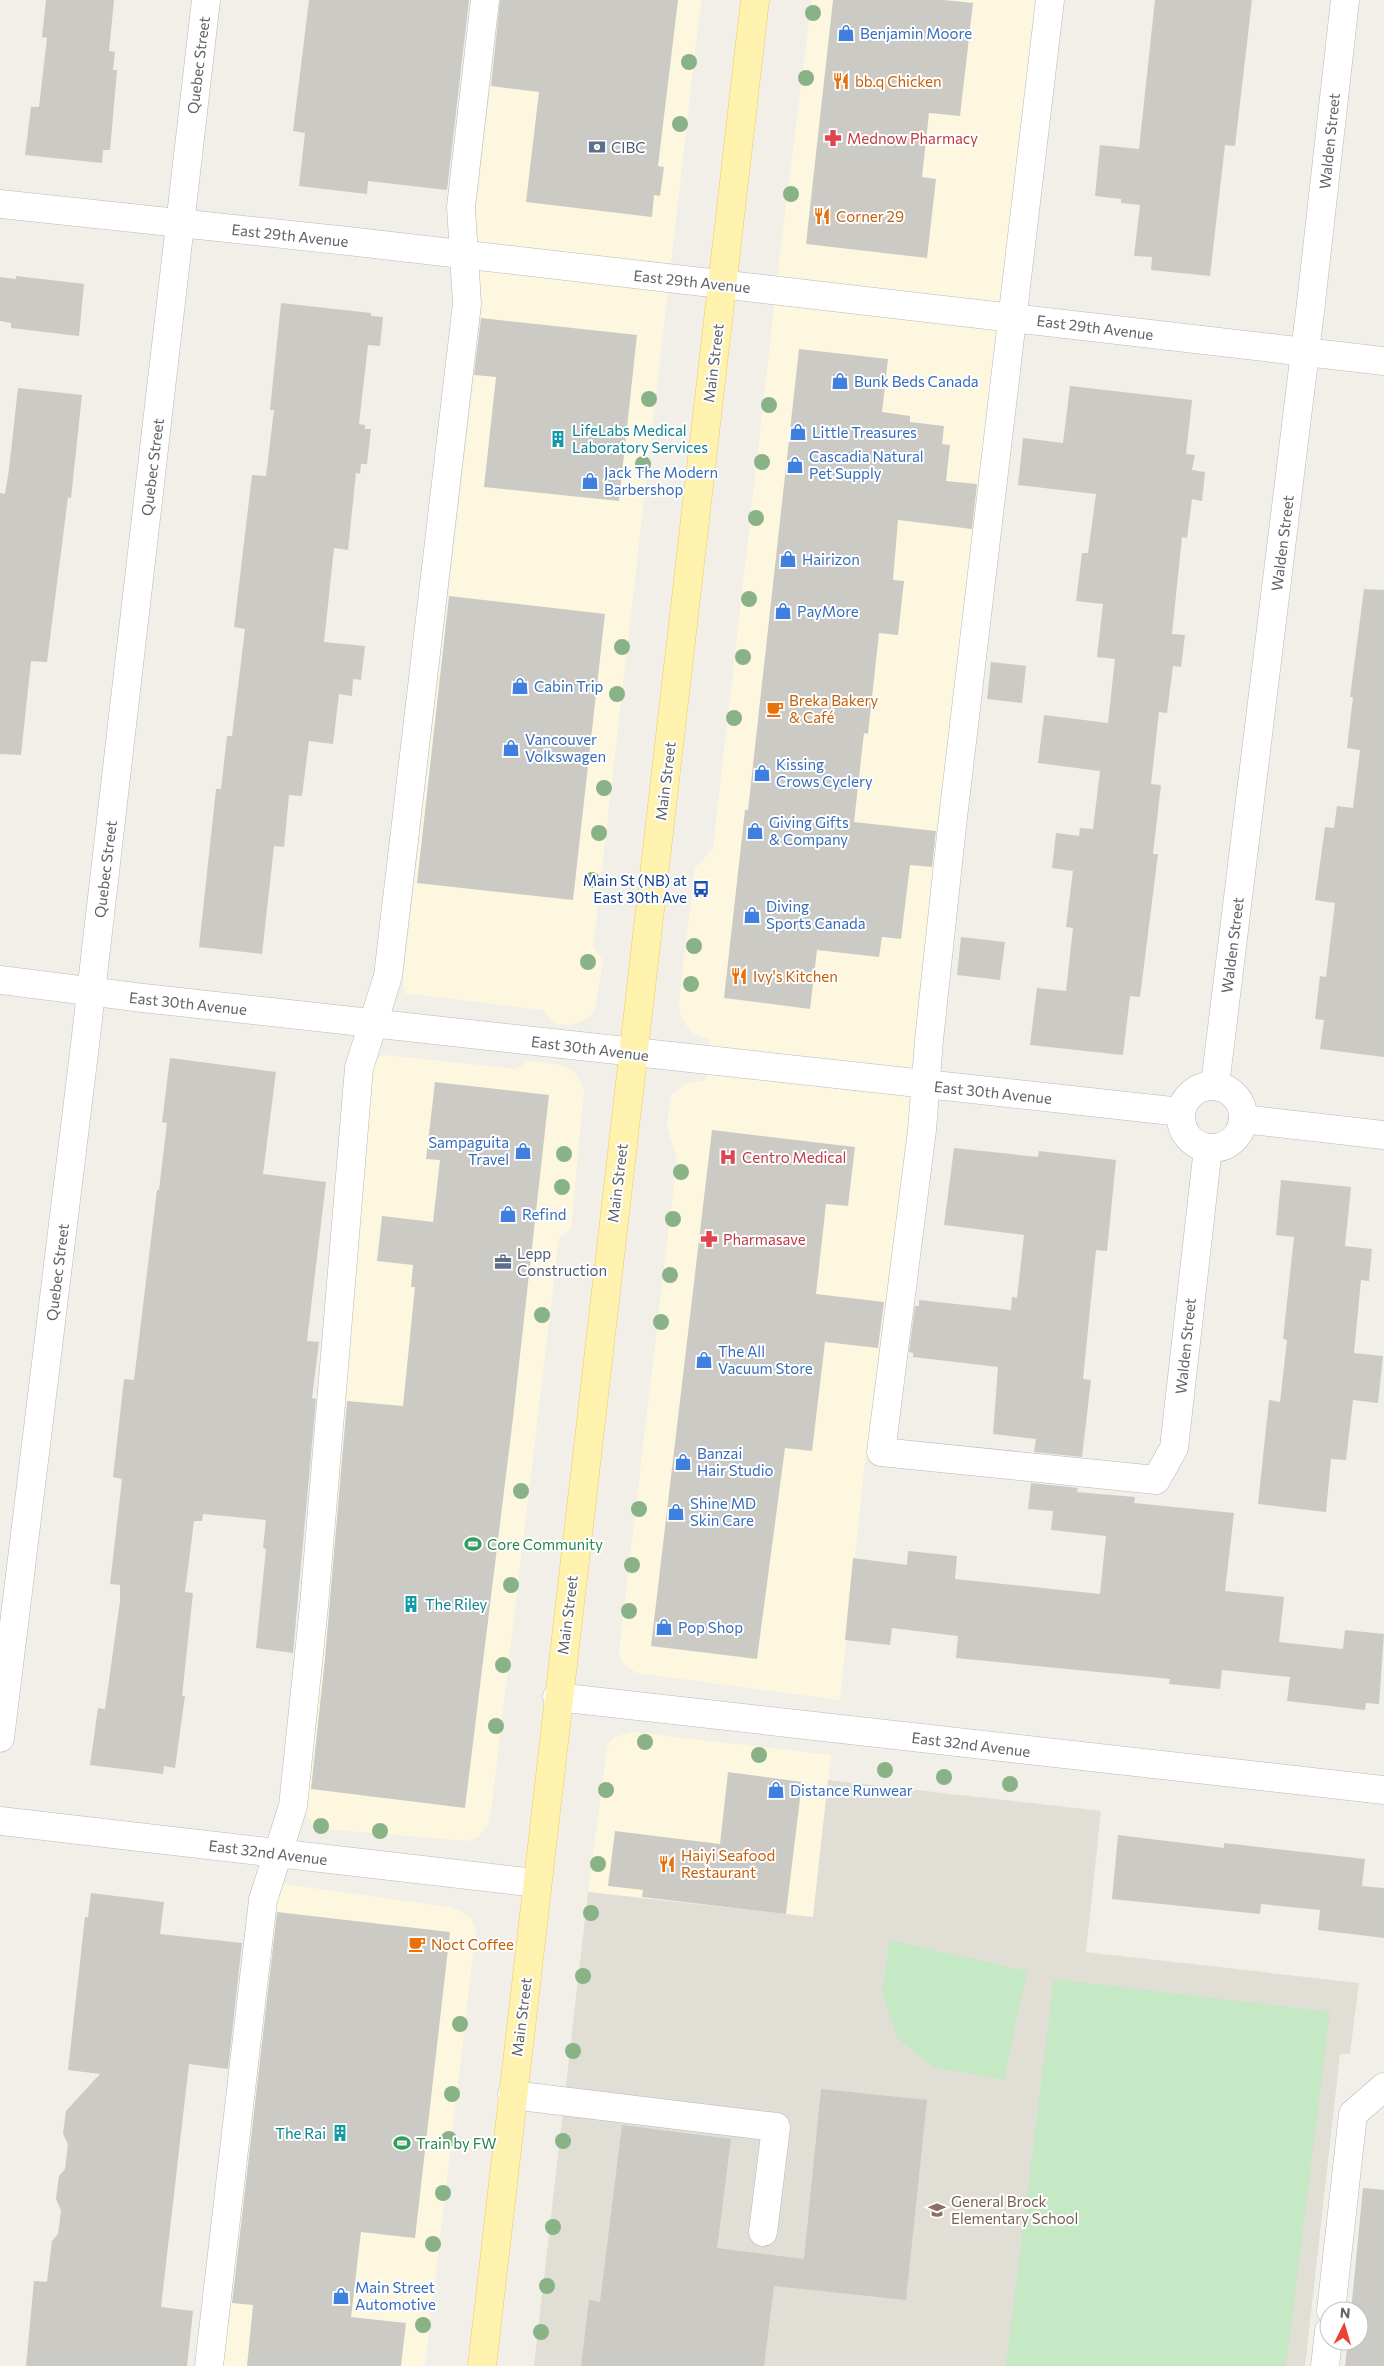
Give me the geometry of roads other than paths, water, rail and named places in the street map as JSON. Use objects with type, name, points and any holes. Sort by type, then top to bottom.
[{"type":"main road","name":"Main Street","points":[[482,2366],[557,1696],[755,0]]},
{"type":"street","name":"Quebec Street","points":[[0,1738],[91,992],[206,0]]},
{"type":"street","points":[[209,2366],[263,1900],[293,1806],[314,1606],[359,1068],[388,976],[467,304],[460,207],[485,0]]},
{"type":"street","points":[[926,1084],[952,826],[1050,0]]},
{"type":"street","name":"Walden Street","points":[[1214,1086],[1306,352],[1345,0]]},
{"type":"street","name":"East 29th Avenue","points":[[0,204],[722,284],[1384,361]]},
{"type":"street","name":"East 30th Avenue","points":[[0,980],[632,1053],[1181,1112]]},
{"type":"street","name":"Walden Street","points":[[926,1084],[882,1452],[1156,1480],[1174,1448],[1208,1148]]},
{"type":"street","points":[[1214,1086],[1233,1093],[1239,1101],[1244,1119],[1236,1138],[1227,1144],[1208,1148],[1198,1145],[1185,1132],[1181,1112],[1189,1096],[1196,1090],[1214,1086]]},
{"type":"street","points":[[1244,1119],[1384,1135]]},
{"type":"street","name":"East 32nd Avenue","points":[[557,1696],[1384,1790]]},
{"type":"street","name":"East 32nd Avenue","points":[[0,1821],[536,1883]]},
{"type":"street","points":[[1332,2301],[1352,2114],[1384,2088]]},
{"type":"street","points":[[512,2095],[776,2127],[763,2232]]},
{"type":"street","points":[[1325,2366],[1327,2351]]},
{"type":"place","name":"Benjamin Moore","points":[[846,33]]},
{"type":"place","name":"bb.q Chicken","points":[[841,81]]},
{"type":"place","name":"Mednow Pharmacy","points":[[833,138]]},
{"type":"place","name":"CIBC","points":[[597,147]]},
{"type":"place","name":"Corner 29","points":[[822,216]]},
{"type":"place","name":"Bunk Beds Canada","points":[[840,381]]},
{"type":"place","name":"Little Treasures","points":[[798,432]]},
{"type":"place","name":"LifeLabs Medical Laboratory Services","points":[[558,439]]},
{"type":"place","name":"Cascadia Natural Pet Supply","points":[[795,465]]},
{"type":"place","name":"Jack The Modern Barbershop","points":[[590,481]]},
{"type":"place","name":"Hairizon","points":[[788,559]]},
{"type":"place","name":"PayMore","points":[[783,611]]},
{"type":"place","name":"Cabin Trip","points":[[520,686]]},
{"type":"place","name":"Breka Bakery & Café","points":[[775,709]]},
{"type":"place","name":"Vancouver Volkswagen","points":[[511,748]]},
{"type":"place","name":"Kissing Crows Cyclery","points":[[762,773]]},
{"type":"place","name":"Giving Gifts & Company","points":[[755,831]]},
{"type":"place","name":"Main St (NB) at East 30th Ave","points":[[701,889]]},
{"type":"place","name":"Diving Sports Canada","points":[[752,915]]},
{"type":"place","name":"Ivy's Kitchen","points":[[739,976]]},
{"type":"place","name":"Sampaguita Travel","points":[[523,1151]]},
{"type":"place","name":"Centro Medical","points":[[728,1157]]},
{"type":"place","name":"Refind","points":[[508,1214]]},
{"type":"place","name":"Pharmasave","points":[[709,1239]]},
{"type":"place","name":"Lepp Construction","points":[[503,1262]]},
{"type":"place","name":"The All Vacuum Store","points":[[704,1360]]},
{"type":"place","name":"Banzai Hair Studio","points":[[683,1462]]},
{"type":"place","name":"Shine MD Skin Care","points":[[676,1512]]},
{"type":"place","name":"Core Community","points":[[473,1544]]},
{"type":"place","name":"The Riley","points":[[411,1604]]},
{"type":"place","name":"Pop Shop","points":[[664,1627]]},
{"type":"place","name":"Distance Runwear","points":[[776,1790]]},
{"type":"place","name":"Haiyi Seafood Restaurant","points":[[667,1864]]},
{"type":"place","name":"Noct Coffee","points":[[417,1944]]},
{"type":"place","name":"The Rai","points":[[340,2133]]},
{"type":"place","name":"Train by FW","points":[[402,2143]]},
{"type":"place","name":"General Brock Elementary School","points":[[937,2210]]},
{"type":"place","name":"Main Street Automotive","points":[[341,2296]]}]
